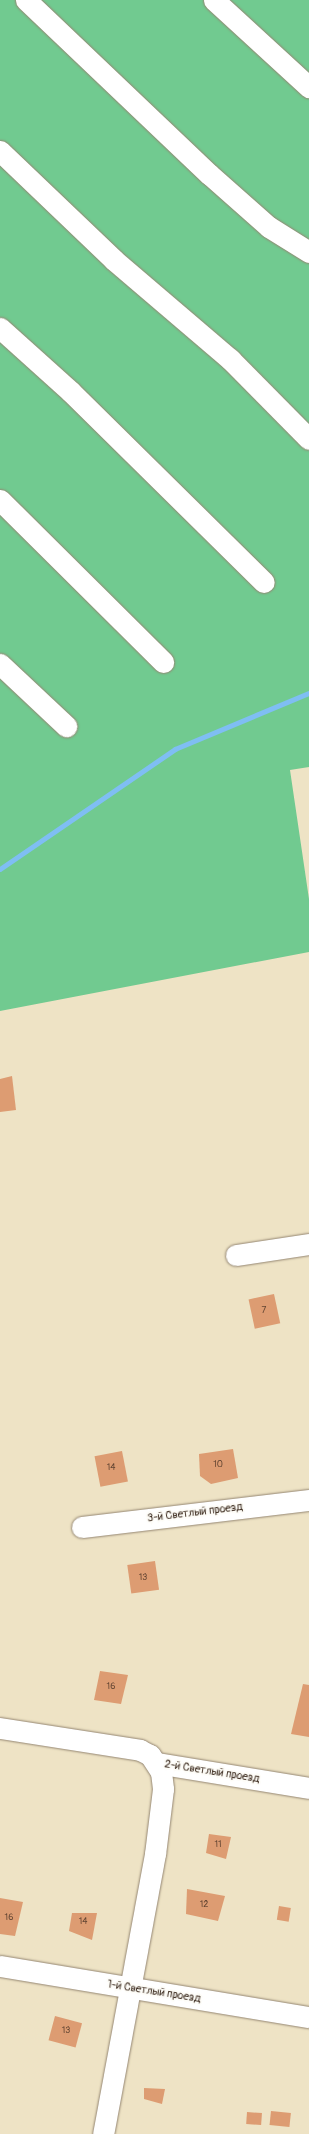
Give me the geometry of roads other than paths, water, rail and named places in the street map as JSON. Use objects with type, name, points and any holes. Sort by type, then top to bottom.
[{"type":"street","points":[[26,0],[209,174],[269,226],[309,252]]},
{"type":"street","points":[[214,0],[309,87]]},
{"type":"street","points":[[0,151],[114,260],[230,359],[309,439]]},
{"type":"street","points":[[0,328],[70,391],[264,582]]},
{"type":"street","points":[[0,500],[163,662]]},
{"type":"street","points":[[0,664],[66,726]]},
{"type":"street","points":[[236,1255],[309,1244]]},
{"type":"street","name":"3-й Светлый проезд","points":[[82,1527],[309,1500]]},
{"type":"street","name":"2-й Светлый проезд","points":[[0,1728],[123,1746],[150,1755],[157,1763],[309,1788]]},
{"type":"street","points":[[103,2134],[161,1812],[164,1789],[157,1763]]},
{"type":"street","name":"1-й Светлый проезд","points":[[0,1966],[309,2017]]},
{"type":"waterway","points":[[0,869],[175,749],[309,693]]}]
